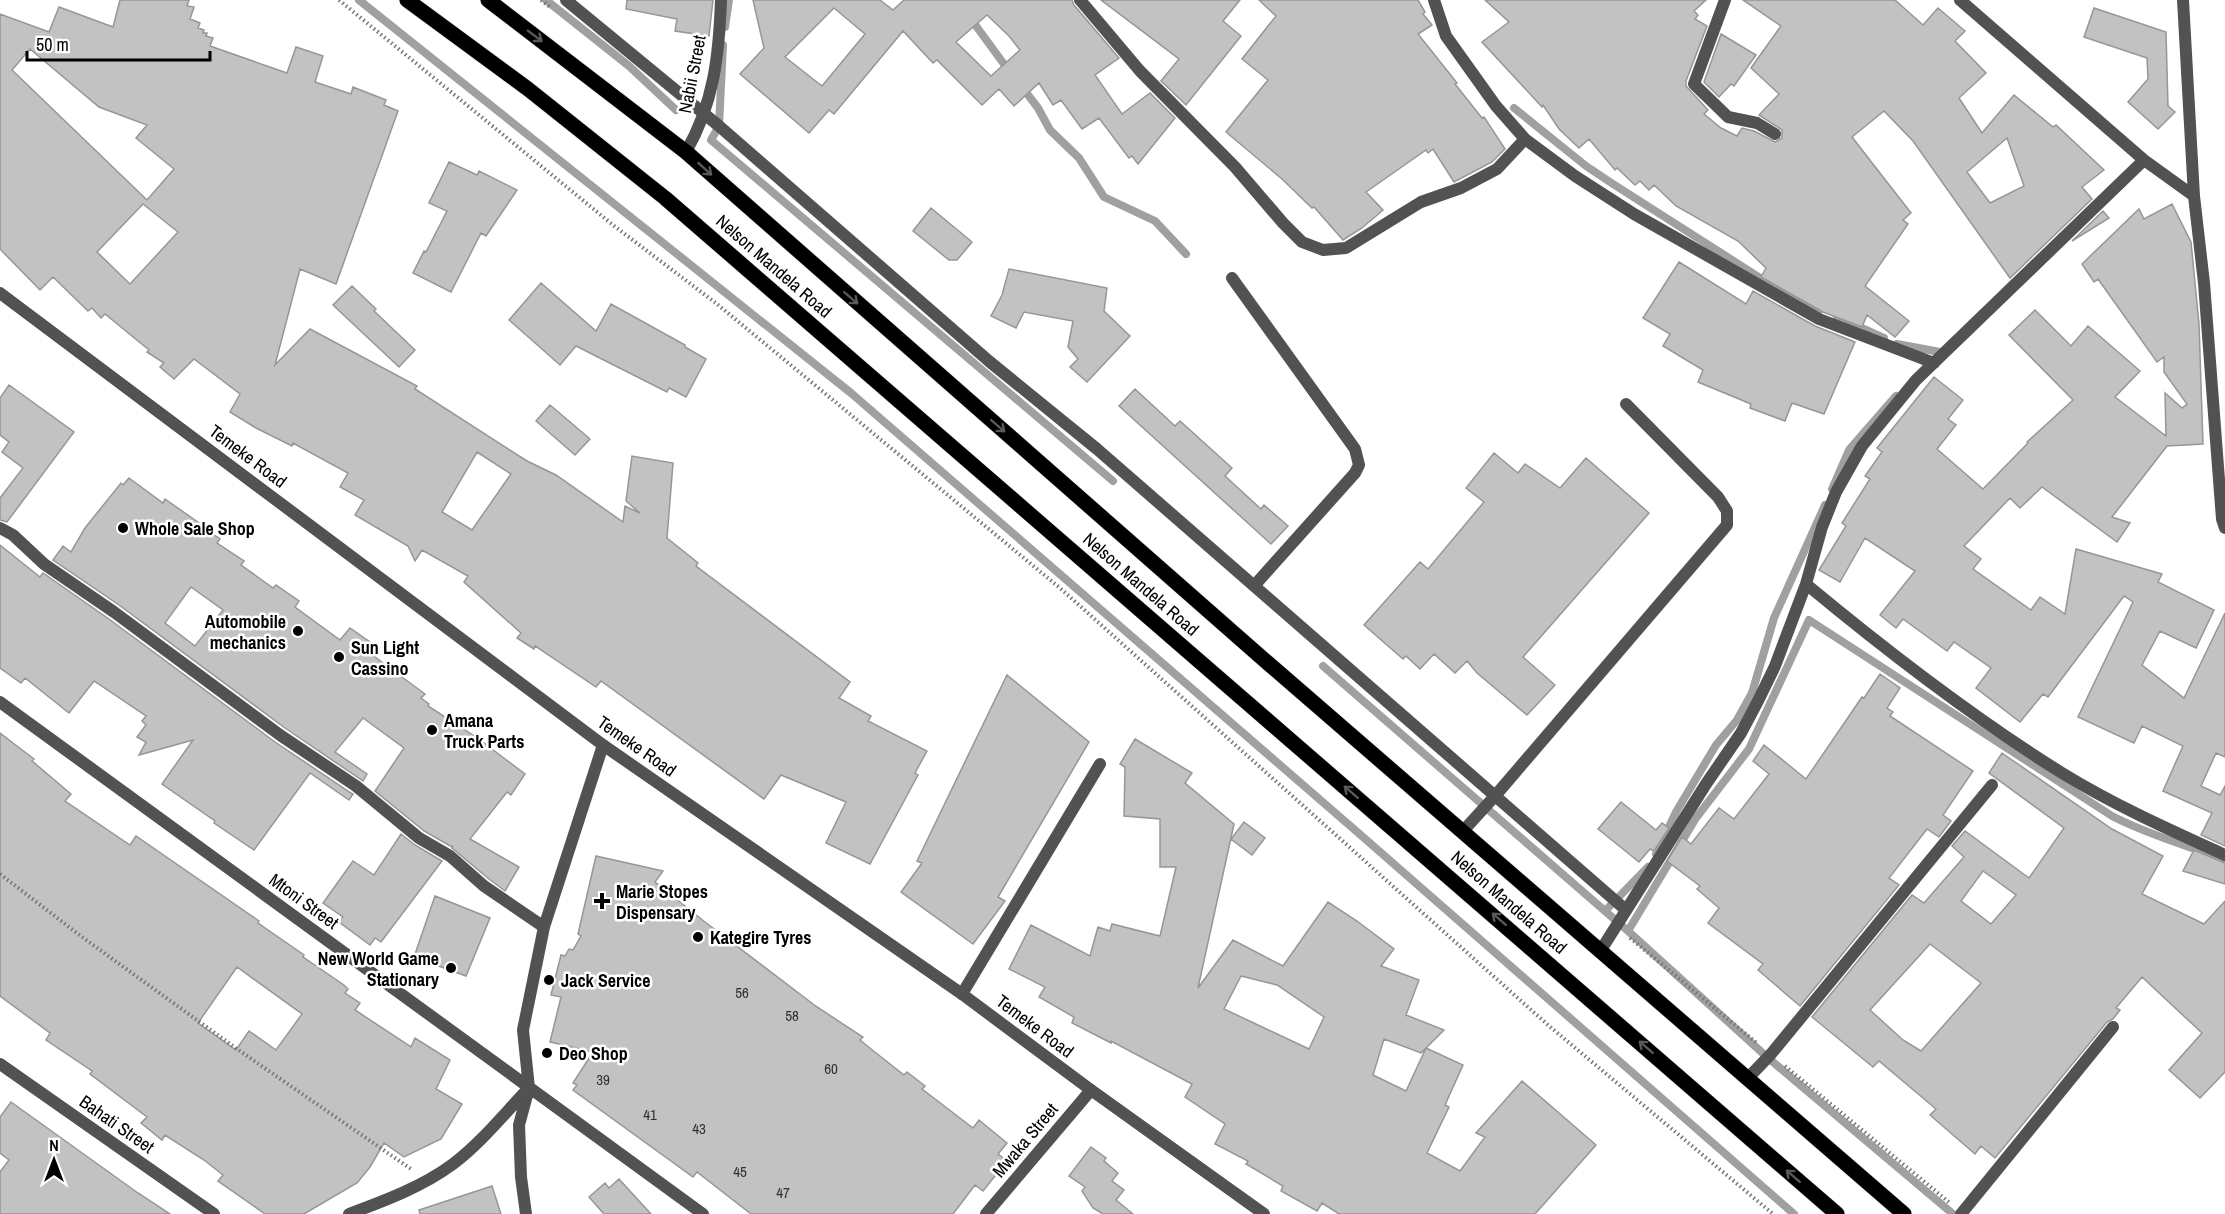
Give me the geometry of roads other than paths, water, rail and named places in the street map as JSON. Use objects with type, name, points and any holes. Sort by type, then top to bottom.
[{"type":"main road","name":"Nelson Mandela Road","points":[[407,0],[528,89],[665,198],[1837,1214]]},
{"type":"main road","name":"Nelson Mandela Road","points":[[488,0],[686,152],[838,288],[1904,1214]]},
{"type":"street","points":[[566,0],[705,114],[990,362],[1097,449],[1626,910]]},
{"type":"street","name":"Nabii Street","points":[[686,152],[705,114],[715,67],[721,0]]},
{"type":"street","points":[[1080,0],[1153,85],[1235,167],[1283,223],[1302,242],[1323,250],[1346,248],[1421,202],[1461,188],[1497,169],[1525,140]]},
{"type":"street","points":[[1434,0],[1446,36],[1496,106],[1525,140],[1634,214],[1819,319],[1934,363]]},
{"type":"street","points":[[1725,0],[1694,84],[1728,117],[1756,123],[1775,134]]},
{"type":"street","points":[[1960,0],[2144,160],[2194,196]]},
{"type":"street","points":[[2182,0],[2194,196],[2204,283],[2222,519],[2225,528]]},
{"type":"street","points":[[1601,950],[1741,732],[1775,666],[1806,584],[1822,527],[1849,467],[1862,446],[1898,400],[1934,363],[2144,160]]},
{"type":"street","points":[[1232,278],[1355,449],[1359,465],[1355,474],[1254,586]]},
{"type":"street","name":"Temeke Road","points":[[0,293],[603,745],[962,994],[1264,1214]]},
{"type":"street","points":[[1463,831],[1727,525],[1727,511],[1718,497],[1626,404]]},
{"type":"street","points":[[0,528],[13,535],[44,564],[114,612],[280,735],[356,786],[419,838],[450,856],[484,886],[544,927]]},
{"type":"street","points":[[1806,584],[1892,655],[1975,715],[2063,774],[2152,822],[2225,855]]},
{"type":"street","name":"Mtoni Street","points":[[0,702],[703,1214]]},
{"type":"street","points":[[526,1214],[521,1178],[519,1125],[529,1088],[524,1030],[544,927],[603,745]]},
{"type":"street","points":[[962,994],[1100,764]]},
{"type":"street","points":[[1748,1078],[1771,1054],[1992,785]]},
{"type":"street","points":[[1961,1214],[2113,1027]]},
{"type":"street","name":"Bahati Street","points":[[0,1064],[214,1214]]},
{"type":"street","points":[[349,1214],[392,1198],[453,1164],[476,1144],[529,1088]]},
{"type":"street","name":"Mwaka Street","points":[[986,1214],[1091,1090]]},
{"type":"waterway","points":[[359,0],[851,393],[1794,1214]]},
{"type":"waterway","points":[[546,0],[629,66],[676,110]]},
{"type":"waterway","points":[[725,27],[729,0]]},
{"type":"waterway","points":[[962,0],[971,19],[1009,71]]},
{"type":"waterway","points":[[723,45],[719,126],[711,140],[1113,481]]},
{"type":"waterway","points":[[1022,87],[1038,108],[1050,130],[1079,158],[1104,197],[1155,221],[1186,254]]},
{"type":"waterway","points":[[1514,108],[1586,166],[1613,184],[1765,281],[1820,310]]},
{"type":"waterway","points":[[1837,317],[1884,338]]},
{"type":"waterway","points":[[1897,344],[1940,352]]},
{"type":"waterway","points":[[1832,489],[1849,450],[1896,396]]},
{"type":"waterway","points":[[1656,854],[1676,812],[1716,745],[1737,720],[1752,693],[1774,618],[1825,505]]},
{"type":"waterway","points":[[1628,931],[1696,818],[1749,749],[1809,620],[2112,816],[2225,861]]},
{"type":"waterway","points":[[1323,666],[1628,931],[1767,1057],[1953,1214]]},
{"type":"waterway","points":[[1605,911],[1648,867]]},
{"type":"place","name":"Whole Sale Shop","points":[[123,528]]},
{"type":"place","name":"Automobile mechanics","points":[[298,631]]},
{"type":"place","name":"Sun Light Cassino","points":[[339,657]]},
{"type":"place","name":"Amana Truck Parts","points":[[432,730]]},
{"type":"place","name":"Marie Stopes Dispensary","points":[[602,901]]},
{"type":"place","name":"Kategire Tyres","points":[[698,937]]},
{"type":"place","name":"New World Game Stationary","points":[[451,968]]},
{"type":"place","name":"Jack Service","points":[[549,980]]},
{"type":"place","name":"Deo Shop","points":[[547,1053]]}]
